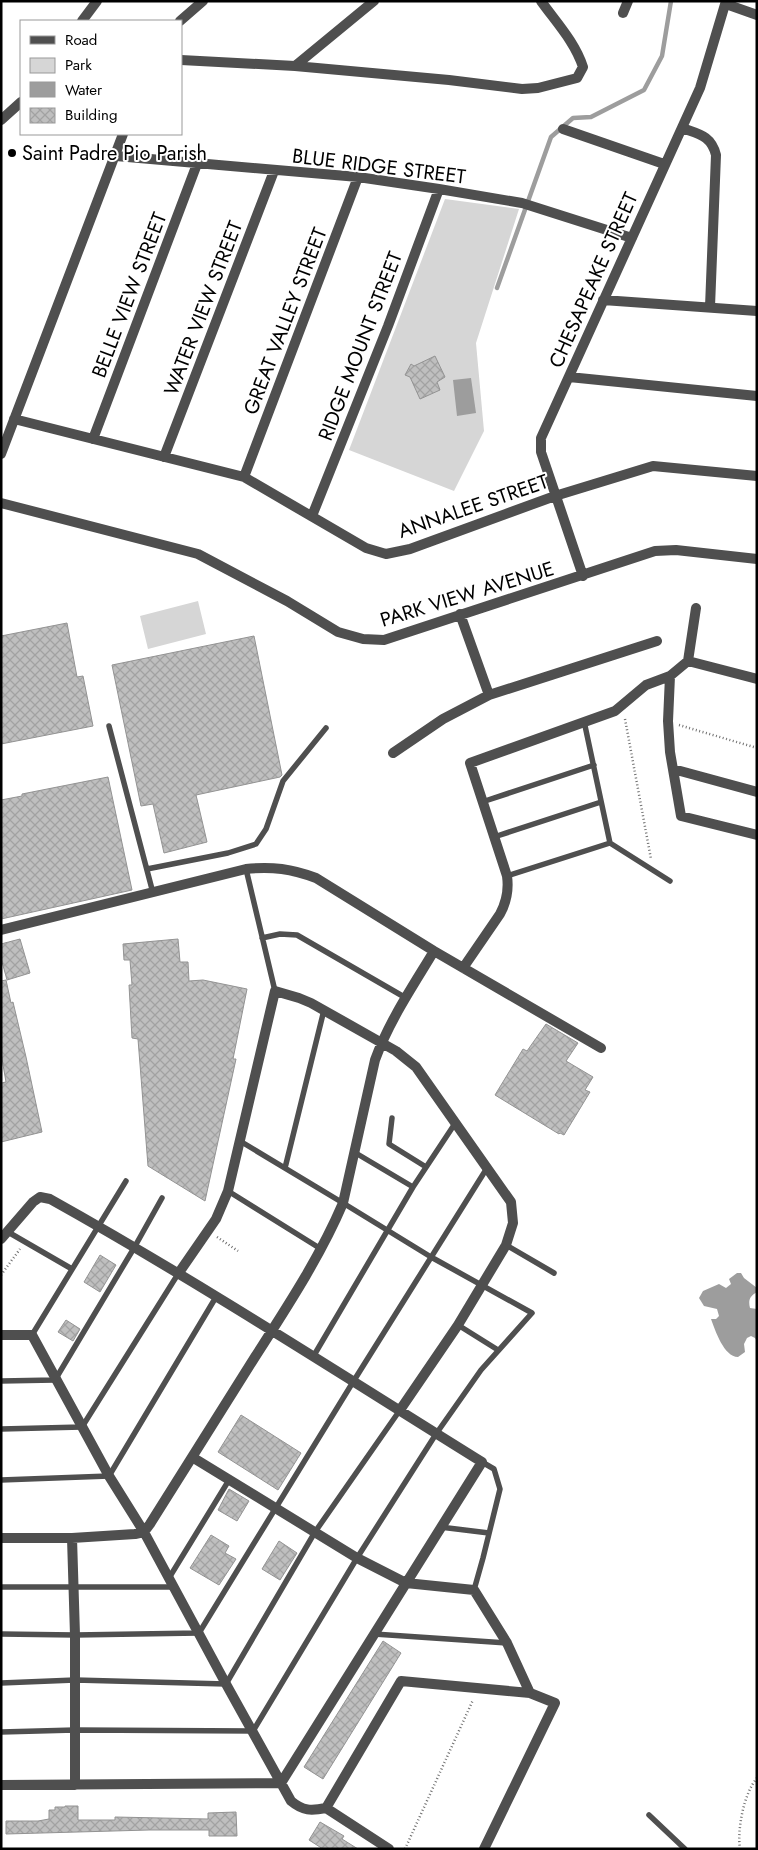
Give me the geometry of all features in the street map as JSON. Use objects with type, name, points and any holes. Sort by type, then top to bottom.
[{"type":"street","points":[[83,20],[97,1]]},
{"type":"street","points":[[181,20],[203,1]]},
{"type":"street","points":[[295,66],[374,1]]},
{"type":"street","points":[[182,60],[295,66],[449,80],[522,89],[538,88],[577,78],[583,67],[580,57],[541,1]]},
{"type":"street","points":[[623,13],[628,1]]},
{"type":"street","points":[[726,2],[757,15]]},
{"type":"street","name":"CHESAPEAKE STREET","points":[[583,576],[541,452],[541,438],[700,88],[726,2]]},
{"type":"street","points":[[1,120],[20,103]]},
{"type":"street","points":[[682,128],[706,137],[714,144],[716,155],[710,307]]},
{"type":"street","points":[[562,129],[664,164]]},
{"type":"street","points":[[1,454],[123,135]]},
{"type":"street","name":"BLUE RIDGE STREET","points":[[116,156],[358,177],[439,189],[522,203],[632,238]]},
{"type":"street","name":"BELLE VIEW STREET","points":[[93,439],[197,164]]},
{"type":"street","name":"WATER VIEW STREET","points":[[164,457],[274,171]]},
{"type":"street","name":"GREAT VALLEY STREET","points":[[244,477],[358,177]]},
{"type":"street","name":"RIDGE MOUNT STREET","points":[[312,516],[388,326],[439,189]]},
{"type":"street","points":[[603,300],[757,311]]},
{"type":"street","points":[[569,377],[757,396]]},
{"type":"street","name":"ANNALEE STREET","points":[[14,418],[244,477],[366,548],[386,554],[410,549],[555,496],[653,466],[757,476]]},
{"type":"street","name":"PARK VIEW AVENUE","points":[[1,503],[198,554],[287,601],[338,632],[363,639],[384,640],[655,552],[676,550],[757,559]]},
{"type":"street","points":[[463,968],[504,905],[508,886],[470,764],[614,711],[646,685],[670,676],[688,661],[696,608]]},
{"type":"street","points":[[460,614],[488,695]]},
{"type":"street","points":[[393,753],[443,719],[488,695],[657,641]]},
{"type":"street","points":[[688,661],[757,679]]},
{"type":"street","points":[[670,676],[668,721],[670,752],[681,816],[757,835]]},
{"type":"street","points":[[673,769],[757,792]]},
{"type":"street","points":[[1,930],[246,869],[281,867],[299,871],[316,878],[434,951],[601,1048]]},
{"type":"street","points":[[1,1538],[72,1538],[135,1534],[144,1532],[150,1524],[272,1331],[321,1248],[343,1202],[381,1043],[434,951]]},
{"type":"street","points":[[178,1274],[208,1231],[228,1191],[275,991],[299,998],[324,1010],[406,1057],[416,1067],[512,1202],[513,1223],[506,1245],[482,1286],[400,1410]]},
{"type":"street","points":[[5,1235],[33,1202],[40,1197],[50,1199],[272,1331],[482,1462],[281,1783]]},
{"type":"street","points":[[1,1335],[32,1335],[109,1476],[144,1532],[226,1684],[292,1800],[299,1808],[310,1811],[326,1808],[389,1849]]},
{"type":"street","points":[[192,1457],[357,1558],[406,1583],[474,1590],[507,1643],[530,1694]]},
{"type":"street","points":[[72,1538],[75,1635],[75,1784]]},
{"type":"street","points":[[326,1808],[401,1682],[530,1694],[555,1703],[484,1849]]},
{"type":"street","points":[[1,1785],[281,1783]]},
{"type":"lane","points":[[584,721],[610,843],[670,881]]},
{"type":"lane","points":[[109,726],[153,892]]},
{"type":"lane","points":[[147,869],[228,853],[256,844],[266,829],[283,781],[326,728]]},
{"type":"lane","points":[[482,802],[594,764]]},
{"type":"lane","points":[[494,837],[601,802]]},
{"type":"lane","points":[[506,876],[610,843]]},
{"type":"lane","points":[[246,869],[275,991]]},
{"type":"lane","points":[[262,938],[280,934],[296,935],[406,998]]},
{"type":"lane","points":[[285,1168],[324,1010]]},
{"type":"lane","points":[[392,1118],[389,1144],[426,1167]]},
{"type":"lane","points":[[313,1357],[387,1230],[456,1122]]},
{"type":"lane","points":[[1,1732],[75,1730],[253,1731],[357,1558],[436,1434],[481,1370],[532,1312],[431,1258],[343,1202],[240,1142]]},
{"type":"lane","points":[[354,1152],[414,1187]]},
{"type":"lane","points":[[1,1634],[75,1635],[198,1632],[487,1168]]},
{"type":"lane","points":[[32,1335],[126,1181]]},
{"type":"lane","points":[[228,1191],[321,1248]]},
{"type":"lane","points":[[1,1381],[56,1380],[162,1198]]},
{"type":"lane","points":[[5,1235],[25,1241],[72,1268]]},
{"type":"lane","points":[[506,1245],[554,1273]]},
{"type":"lane","points":[[1,1429],[82,1427],[178,1274]]},
{"type":"lane","points":[[1,1480],[109,1476],[216,1297]]},
{"type":"lane","points":[[458,1325],[498,1350]]},
{"type":"lane","points":[[1,1682],[75,1680],[226,1684],[315,1532],[400,1410]]},
{"type":"lane","points":[[474,1590],[500,1489],[494,1469],[482,1462]]},
{"type":"lane","points":[[1,1587],[171,1583],[229,1480]]},
{"type":"lane","points":[[440,1527],[489,1533]]},
{"type":"lane","points":[[373,1634],[507,1643]]},
{"type":"lane","points":[[649,1815],[684,1849]]},
{"type":"path","points":[[622,705],[653,869]]},
{"type":"path","points":[[668,721],[757,748]]},
{"type":"path","points":[[208,1231],[238,1251]]},
{"type":"path","points":[[1,1275],[25,1241]]},
{"type":"path","points":[[405,1849],[478,1689]]},
{"type":"path","points":[[740,1849],[742,1812],[753,1782],[757,1778]]},
{"type":"green space","points":[[445,199],[519,209],[476,343],[484,431],[454,491],[349,450]]},
{"type":"green space","points":[[198,601],[206,634],[148,649],[140,616]]},
{"type":"water","points":[[471,378],[476,413],[457,416],[453,380]]},
{"type":"water","points":[[737,1273],[741,1273],[744,1278],[757,1288],[757,1292],[751,1297],[749,1303],[750,1308],[757,1309],[757,1341],[751,1336],[747,1338],[744,1344],[745,1352],[738,1357],[728,1353],[718,1336],[711,1319],[716,1319],[719,1316],[717,1309],[704,1306],[699,1298],[703,1291],[719,1284],[726,1288],[731,1284],[729,1279]]},
{"type":"building","points":[[435,356],[445,377],[437,382],[440,390],[420,399],[410,377],[405,375],[411,364],[414,366]]},
{"type":"building","points":[[67,623],[77,677],[83,676],[93,726],[1,744],[1,636]]},
{"type":"building","points":[[254,636],[282,775],[196,795],[207,842],[164,853],[153,804],[141,806],[112,665]]},
{"type":"building","points":[[108,777],[132,890],[1,919],[1,800]]},
{"type":"building","points":[[20,939],[30,973],[7,980],[1,958],[1,944]]},
{"type":"building","points":[[178,939],[180,962],[188,962],[189,981],[203,980],[247,989],[233,1059],[236,1059],[205,1201],[148,1166],[138,1039],[132,1038],[129,985],[132,985],[130,960],[124,960],[123,944]]},
{"type":"building","points":[[6,980],[11,1003],[13,1002],[42,1132],[1,1142],[1,1083],[6,1082],[1,1053],[1,981]]},
{"type":"building","points":[[546,1024],[578,1043],[566,1061],[593,1077],[585,1090],[590,1092],[564,1135],[559,1134],[495,1095],[523,1049],[527,1051]]},
{"type":"building","points":[[100,1255],[116,1265],[100,1292],[84,1282]]},
{"type":"building","points":[[66,1320],[80,1329],[73,1341],[58,1332]]},
{"type":"building","points":[[241,1415],[301,1453],[278,1490],[218,1452]]},
{"type":"building","points":[[229,1489],[249,1501],[237,1521],[218,1510]]},
{"type":"building","points":[[211,1535],[229,1546],[225,1553],[236,1559],[219,1585],[190,1568]]},
{"type":"building","points":[[279,1541],[297,1553],[280,1580],[262,1569]]},
{"type":"building","points":[[383,1641],[401,1653],[323,1779],[304,1767]]},
{"type":"building","points":[[65,1806],[78,1806],[78,1820],[115,1820],[115,1817],[208,1819],[208,1813],[236,1812],[237,1836],[209,1836],[209,1830],[6,1834],[6,1821],[49,1819],[49,1810]]},
{"type":"building","points":[[320,1822],[344,1836],[342,1839],[358,1849],[323,1849],[309,1840]]},
{"type":"waterway","points":[[497,288],[551,137],[573,118],[591,117],[644,90],[662,56],[671,1]]},
{"type":"place","name":"Saint Padre Pio Parish","points":[[12,153]]}]
